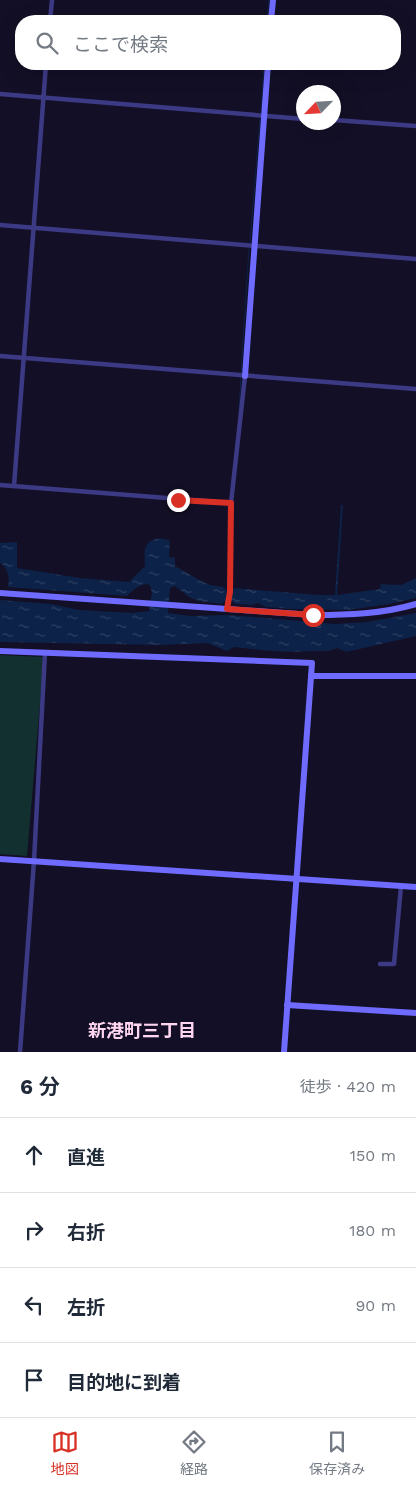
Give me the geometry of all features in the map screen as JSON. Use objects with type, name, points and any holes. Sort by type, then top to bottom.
[{"type":"street","points":[[51,15],[52,0]]},
{"type":"street","points":[[272,15],[273,0]]},
{"type":"street","points":[[14,486],[45,70]]},
{"type":"street","points":[[227,609],[230,602],[231,503],[255,246],[267,70]]},
{"type":"street","points":[[0,94],[296,118]]},
{"type":"street","points":[[341,121],[416,126]]},
{"type":"street","points":[[0,225],[416,259]]},
{"type":"street","points":[[0,356],[416,388]]},
{"type":"street","points":[[0,485],[231,503]]},
{"type":"street","points":[[0,593],[313,615],[358,614],[393,610],[416,604]]},
{"type":"street","points":[[0,651],[312,663],[284,1052]]},
{"type":"street","points":[[20,1052],[34,861],[45,653]]},
{"type":"street","points":[[312,676],[416,676]]},
{"type":"street","points":[[0,859],[416,888]]},
{"type":"street","points":[[380,964],[394,964],[401,886]]},
{"type":"street","points":[[287,1004],[416,1013]]},
{"type":"green space","points":[[0,655],[44,657],[27,856],[0,854]]},
{"type":"water","points":[[341,505],[343,505],[337,595],[380,589],[381,584],[401,585],[416,578],[416,598],[348,610],[293,609],[266,607],[257,603],[253,605],[235,604],[232,601],[222,604],[198,601],[189,597],[175,586],[170,588],[168,613],[191,616],[229,615],[335,624],[367,622],[416,613],[416,636],[346,652],[337,648],[326,651],[294,652],[234,647],[227,651],[207,643],[161,645],[0,642],[0,600],[51,604],[79,610],[132,613],[149,611],[152,593],[150,585],[147,584],[138,587],[127,596],[8,587],[8,574],[0,563],[0,543],[17,542],[17,568],[80,578],[129,582],[145,566],[145,551],[149,542],[155,539],[163,539],[170,541],[169,557],[175,558],[175,566],[201,581],[223,587],[229,592],[232,592],[234,588],[335,595]]},
{"type":"waterway","points":[[268,15],[269,0]]},
{"type":"waterway","points":[[261,113],[264,70]]},
{"type":"waterway","points":[[250,243],[260,119]]},
{"type":"waterway","points":[[241,372],[249,249]]},
{"type":"waterway","points":[[239,412],[241,376]]},
{"type":"waterway","points":[[227,585],[228,566]]},
{"type":"district","name":"新港町三丁目","points":[[142,1031]]},
{"type":"route","points":[[178,500],[231,503],[230,602],[227,609],[313,615]]}]
